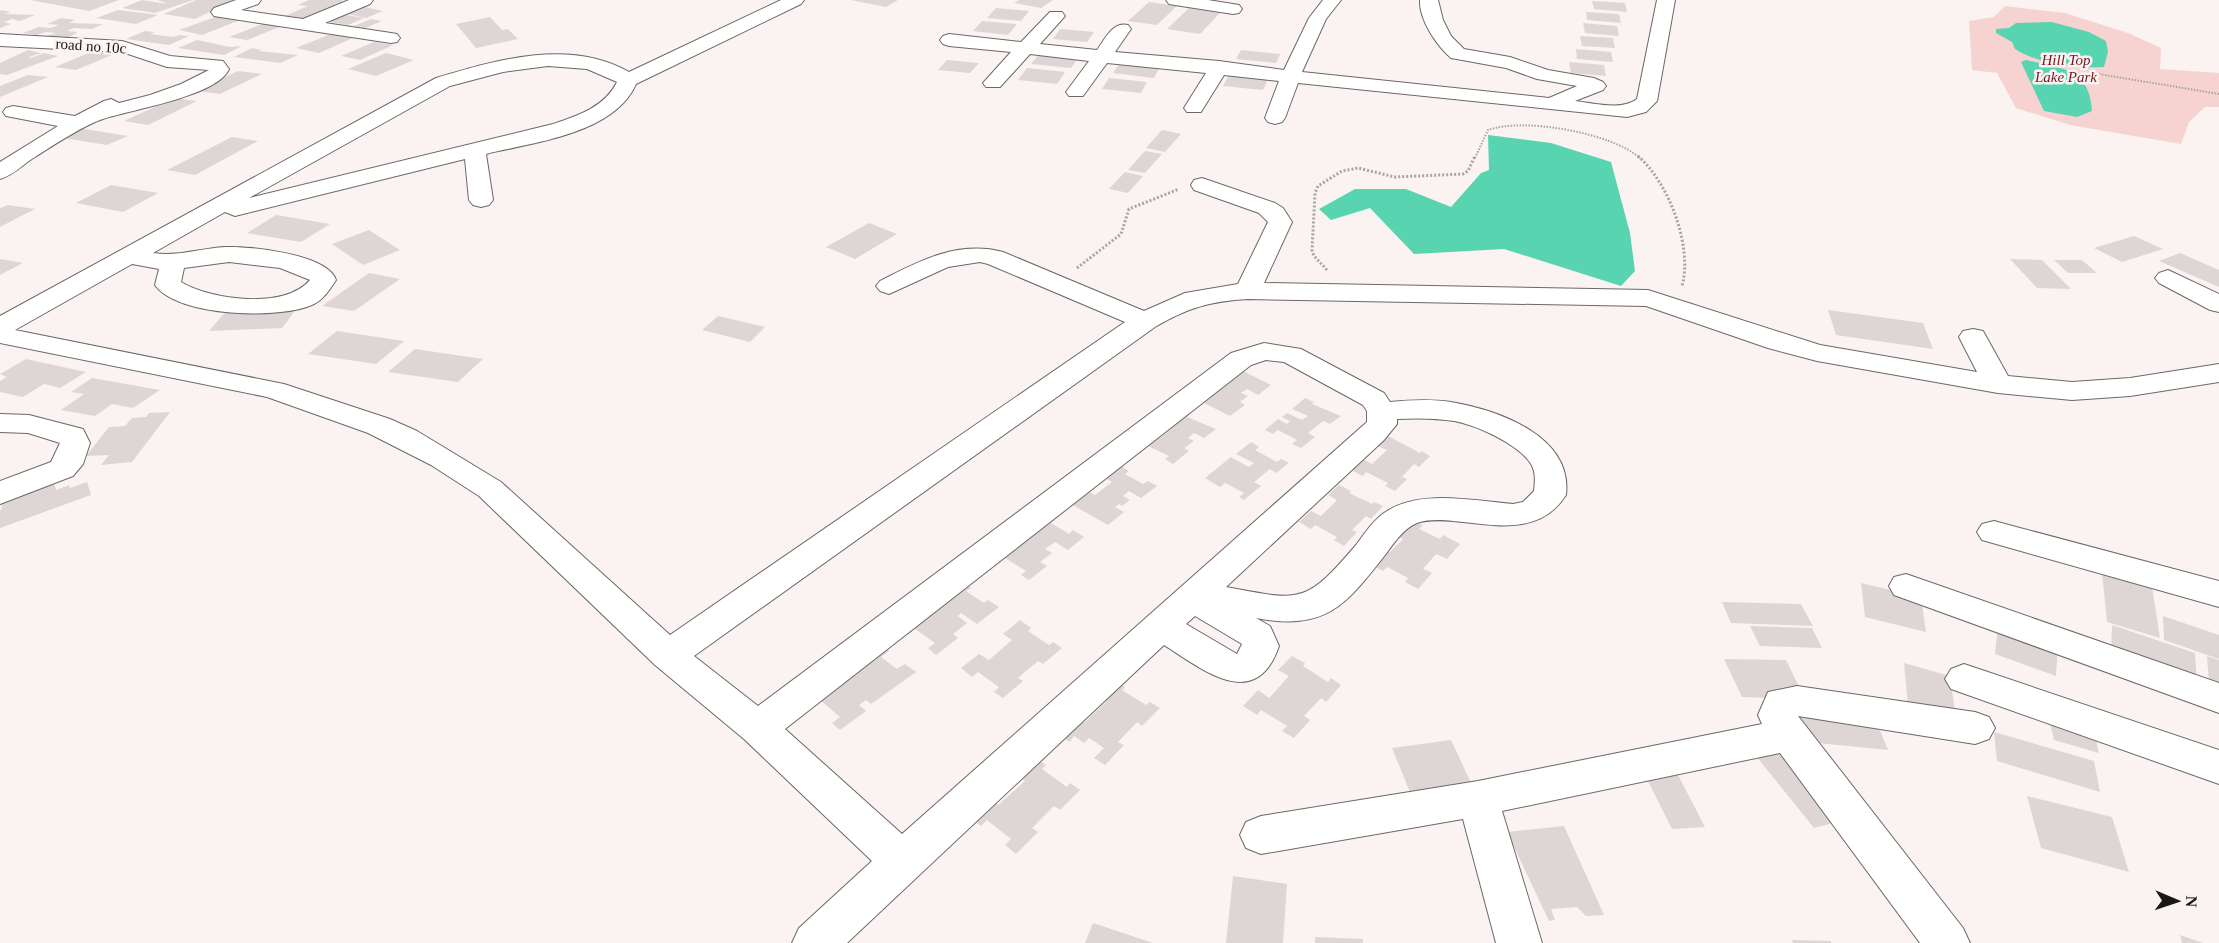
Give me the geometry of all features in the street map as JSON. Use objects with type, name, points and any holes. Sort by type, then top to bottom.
[{"type":"street","points":[[252,0],[220,12],[391,38]]},
{"type":"street","points":[[303,26],[364,0]]},
{"type":"street","points":[[198,218],[476,159],[560,129],[601,112],[617,100],[628,80],[795,0]]},
{"type":"street","points":[[1175,0],[1233,9]]},
{"type":"street","points":[[1275,118],[1291,75],[1318,18],[1332,0]]},
{"type":"street","points":[[1429,0],[1429,10],[1451,50],[1458,54],[1510,63],[1544,75],[1587,82],[1596,86],[1547,104]]},
{"type":"street","points":[[949,40],[1621,111],[1640,108],[1647,101],[1666,0]]},
{"type":"street","points":[[993,83],[1056,16]]},
{"type":"street","points":[[1076,92],[1122,29]]},
{"type":"street","name":"road no 10c","points":[[0,40],[118,46],[153,54],[162,60],[216,65],[217,74],[206,81],[156,99],[85,119]]},
{"type":"street","points":[[0,53],[26,43]]},
{"type":"street","points":[[0,172],[26,153],[148,83],[162,68],[162,60]]},
{"type":"street","points":[[0,327],[420,93],[464,75],[504,66],[568,62],[607,68],[628,80]]},
{"type":"street","points":[[1194,108],[1219,67]]},
{"type":"street","points":[[13,111],[85,119]]},
{"type":"street","points":[[476,159],[522,159],[582,141]]},
{"type":"street","points":[[476,159],[481,200]]},
{"type":"street","points":[[1202,185],[1267,208],[1275,213],[1280,222],[1248,291]]},
{"type":"street","points":[[889,286],[946,258],[979,254],[994,257],[1145,321]]},
{"type":"street","points":[[129,256],[174,262],[214,255],[242,255],[283,262],[315,272],[322,276],[323,280],[313,292],[295,302],[269,305],[225,303],[182,294],[174,290],[168,285],[168,277],[174,262]]},
{"type":"street","points":[[2168,278],[2219,304]]},
{"type":"street","points":[[668,655],[1145,321],[1191,297],[1205,294],[1248,291],[1627,297],[1672,304],[1778,342],[1817,353],[1998,384],[2072,391],[2130,387],[2219,373]]},
{"type":"street","points":[[0,335],[274,390],[352,416],[406,438],[490,489],[668,655],[758,728],[902,861]]},
{"type":"street","points":[[1973,337],[1998,384]]},
{"type":"street","points":[[758,728],[1241,360],[1264,351],[1291,356],[1374,399],[1382,411],[1382,424],[1373,433],[902,861],[815,943]]},
{"type":"street","points":[[1194,595],[1276,609],[1290,610],[1312,606],[1341,586],[1387,528],[1398,519],[1413,512],[1436,509],[1513,514],[1534,510],[1550,495],[1551,473],[1542,456],[1525,441],[1494,423],[1469,414],[1441,409],[1382,411]]},
{"type":"street","points":[[0,423],[29,424],[72,436],[75,442],[67,464],[62,470],[0,493]]},
{"type":"street","points":[[1994,532],[2219,594]]},
{"type":"street","points":[[1906,586],[2219,698]]},
{"type":"street","points":[[1161,626],[1229,667],[1238,669],[1247,667],[1257,659],[1261,646],[1257,636],[1194,595]]},
{"type":"street","points":[[1964,679],[2219,766]]},
{"type":"street","points":[[1947,943],[1789,735],[1777,715],[1782,703],[1797,701],[1975,728]]},
{"type":"street","points":[[1262,835],[1478,799],[1789,735]]},
{"type":"street","points":[[1478,799],[1519,943]]},
{"type":"path","points":[[2099,74],[2219,94]]},
{"type":"path","points":[[1330,292],[1328,271],[1314,256],[1312,250],[1315,193],[1318,186],[1342,171],[1358,168],[1395,177],[1463,174],[1468,171],[1492,126],[1512,125],[1593,135],[1616,142],[1633,151],[1665,195],[1681,228],[1686,253],[1685,280],[1672,304]]},
{"type":"path","points":[[1058,284],[1121,234],[1125,227],[1126,212],[1132,207],[1186,186],[1202,185]]},
{"type":"green space","name":"Hill Top Lake Park","points":[[2005,6],[2065,13],[2128,33],[2161,48],[2160,69],[2219,73],[2219,107],[2205,107],[2189,122],[2181,144],[2070,125],[2016,108],[1997,73],[1972,70],[1969,21],[1994,17]]},
{"type":"shaded area","points":[[2052,22],[2089,32],[2106,41],[2108,52],[2104,67],[2070,66],[2036,59],[2015,49],[2012,42],[1996,33],[1996,29],[2009,28],[2016,23]]},
{"type":"shaded area","points":[[2026,60],[2061,68],[2079,78],[2086,86],[2092,111],[2077,117],[2044,111],[2021,62]]},
{"type":"shaded area","points":[[1488,135],[1551,143],[1611,162],[1630,233],[1635,271],[1621,286],[1504,249],[1414,254],[1370,208],[1331,220],[1319,209],[1355,189],[1406,189],[1451,207],[1481,173],[1489,170]]},
{"type":"building","points":[[30,0],[119,0],[89,11]]},
{"type":"building","points":[[142,0],[168,4],[158,0],[193,0],[155,13],[122,8]]},
{"type":"building","points":[[196,0],[235,0],[195,19],[164,14]]},
{"type":"building","points":[[309,0],[344,1],[303,18],[285,16],[308,6],[298,5]]},
{"type":"building","points":[[851,0],[898,0],[886,7]]},
{"type":"building","points":[[1019,0],[1053,0],[1041,8],[1014,3]]},
{"type":"building","points":[[1592,1],[1625,3],[1627,12],[1594,9]]},
{"type":"building","points":[[1149,2],[1177,6],[1157,25],[1128,21]]},
{"type":"building","points":[[360,6],[383,11],[366,18],[343,13]]},
{"type":"building","points":[[996,8],[1029,11],[1021,21],[987,18]]},
{"type":"building","points":[[1189,8],[1220,13],[1200,34],[1167,29]]},
{"type":"building","points":[[0,10],[11,12],[5,14],[35,15],[20,21],[12,19],[4,22],[11,24],[0,28]]},
{"type":"building","points":[[118,10],[158,15],[136,24],[96,18]]},
{"type":"building","points":[[1586,12],[1619,14],[1621,23],[1587,20]]},
{"type":"building","points":[[340,14],[364,18],[348,25],[324,21]]},
{"type":"building","points":[[218,16],[240,20],[202,35],[179,30]]},
{"type":"building","points":[[490,17],[502,30],[508,29],[518,39],[476,48],[456,24]]},
{"type":"building","points":[[61,18],[75,20],[69,23],[103,24],[92,29],[74,28],[67,31],[78,32],[66,39],[47,36],[56,33],[46,32],[37,35],[23,33],[39,27],[51,28],[59,25],[47,24]]},
{"type":"building","points":[[371,19],[382,21],[365,28],[354,26]]},
{"type":"building","points":[[982,21],[1017,24],[1008,35],[973,31]]},
{"type":"building","points":[[265,23],[282,26],[247,40],[229,37]]},
{"type":"building","points":[[1583,23],[1617,26],[1619,36],[1585,33]]},
{"type":"building","points":[[1060,29],[1094,32],[1087,42],[1053,39]]},
{"type":"building","points":[[145,31],[155,32],[150,34],[174,37],[189,36],[169,45],[126,39]]},
{"type":"building","points":[[331,34],[353,38],[319,53],[296,48]]},
{"type":"building","points":[[1580,36],[1613,38],[1615,48],[1582,46]]},
{"type":"building","points":[[197,40],[230,47],[242,46],[224,55],[178,48]]},
{"type":"building","points":[[374,42],[393,45],[360,60],[341,56]]},
{"type":"building","points":[[103,47],[124,50],[76,70],[55,67]]},
{"type":"building","points":[[252,48],[262,50],[258,51],[298,55],[280,63],[234,57]]},
{"type":"building","points":[[1576,49],[1611,52],[1613,62],[1577,59]]},
{"type":"building","points":[[28,50],[41,53],[29,57],[31,58],[44,53],[58,56],[7,75],[0,74],[0,63]]},
{"type":"building","points":[[1241,50],[1280,54],[1276,63],[1236,59]]},
{"type":"building","points":[[386,53],[414,60],[376,76],[348,69]]},
{"type":"building","points":[[1039,54],[1078,58],[1071,68],[1031,64]]},
{"type":"building","points":[[947,60],[979,63],[970,73],[938,70]]},
{"type":"building","points":[[1569,62],[1604,65],[1606,76],[1571,73]]},
{"type":"building","points":[[1120,63],[1160,67],[1154,78],[1113,73]]},
{"type":"building","points":[[1027,68],[1065,72],[1057,84],[1018,80]]},
{"type":"building","points":[[238,71],[262,74],[220,94],[195,91]]},
{"type":"building","points":[[28,75],[48,77],[0,97],[0,86]]},
{"type":"building","points":[[1229,75],[1268,79],[1263,90],[1223,86]]},
{"type":"building","points":[[1109,78],[1147,82],[1141,93],[1102,89]]},
{"type":"building","points":[[174,98],[197,101],[148,125],[124,121]]},
{"type":"building","points":[[78,128],[128,136],[107,145],[56,137]]},
{"type":"building","points":[[1162,130],[1181,134],[1165,152],[1146,148]]},
{"type":"building","points":[[232,137],[258,141],[195,175],[167,170]]},
{"type":"building","points":[[1145,151],[1162,154],[1145,173],[1128,170]]},
{"type":"building","points":[[1125,172],[1143,176],[1128,193],[1109,189]]},
{"type":"building","points":[[111,185],[158,193],[123,212],[76,203]]},
{"type":"building","points":[[8,205],[35,209],[0,227],[0,208]]},
{"type":"building","points":[[276,215],[330,224],[301,242],[247,233]]},
{"type":"building","points":[[869,223],[897,234],[855,259],[826,247]]},
{"type":"building","points":[[369,230],[400,250],[363,265],[332,244]]},
{"type":"building","points":[[2134,236],[2163,249],[2122,262],[2094,248]]},
{"type":"building","points":[[2180,253],[2219,270],[2219,287],[2159,261]]},
{"type":"building","points":[[0,259],[23,263],[0,275]]},
{"type":"building","points":[[2010,259],[2042,260],[2071,289],[2037,288]]},
{"type":"building","points":[[2054,260],[2082,260],[2097,273],[2068,273]]},
{"type":"building","points":[[369,273],[400,279],[354,311],[322,306]]},
{"type":"building","points":[[298,307],[282,328],[209,331],[227,310]]},
{"type":"building","points":[[1828,310],[1923,323],[1933,349],[1836,335]]},
{"type":"building","points":[[718,316],[765,327],[750,342],[702,330]]},
{"type":"building","points":[[337,331],[404,341],[376,364],[308,354]]},
{"type":"building","points":[[415,349],[483,359],[458,382],[388,372]]},
{"type":"building","points":[[26,359],[86,372],[60,388],[44,384],[23,397],[0,392],[0,381],[7,377],[0,374]]},
{"type":"building","points":[[1237,368],[1271,385],[1258,395],[1247,389],[1241,393],[1248,396],[1240,402],[1245,405],[1230,416],[1194,398],[1209,387],[1217,392],[1231,382],[1223,378]]},
{"type":"building","points":[[92,378],[160,390],[133,408],[112,404],[95,416],[61,410],[84,394],[71,392]]},
{"type":"building","points":[[1305,398],[1314,402],[1312,404],[1341,416],[1330,424],[1323,421],[1308,433],[1315,437],[1301,448],[1292,444],[1297,440],[1278,430],[1273,434],[1265,430],[1278,419],[1287,424],[1290,421],[1282,417],[1287,413],[1302,420],[1308,416],[1292,409]]},
{"type":"building","points":[[1180,411],[1189,415],[1187,417],[1216,429],[1204,438],[1194,433],[1188,438],[1194,441],[1184,448],[1189,451],[1173,464],[1165,459],[1169,456],[1148,446],[1144,448],[1136,444],[1150,432],[1160,438],[1177,424],[1168,420]]},
{"type":"building","points":[[170,412],[132,462],[101,465],[109,455],[86,456],[109,427],[125,426],[132,418],[146,417],[149,413]]},
{"type":"building","points":[[1388,436],[1430,456],[1419,467],[1414,464],[1402,477],[1407,479],[1395,491],[1385,486],[1388,483],[1366,472],[1363,476],[1351,470],[1363,459],[1372,464],[1387,450],[1377,446]]},
{"type":"building","points":[[1251,442],[1259,447],[1255,450],[1277,462],[1281,459],[1289,463],[1276,473],[1270,469],[1254,482],[1261,486],[1244,500],[1239,497],[1244,493],[1225,483],[1220,487],[1205,478],[1231,457],[1249,467],[1254,463],[1236,454]]},
{"type":"building","points":[[1121,466],[1129,471],[1125,474],[1143,484],[1148,481],[1157,486],[1141,498],[1129,491],[1123,496],[1130,500],[1122,506],[1119,504],[1115,507],[1124,512],[1108,525],[1071,504],[1088,491],[1095,495],[1112,482],[1105,478]]},
{"type":"building","points":[[52,477],[56,490],[87,482],[91,495],[0,528],[0,510],[2,509],[0,496]]},
{"type":"building","points":[[1339,485],[1351,491],[1349,493],[1372,504],[1374,502],[1383,506],[1371,519],[1366,516],[1352,530],[1357,532],[1344,546],[1334,540],[1337,537],[1315,525],[1311,529],[1299,522],[1311,511],[1321,516],[1337,500],[1328,495]]},
{"type":"building","points":[[1046,515],[1055,520],[1051,523],[1069,534],[1073,530],[1084,537],[1068,550],[1055,542],[1045,549],[1052,553],[1040,562],[1047,566],[1029,580],[1021,575],[1026,571],[1005,558],[1000,562],[991,556],[1009,543],[1017,548],[1034,535],[1025,530]]},
{"type":"building","points":[[1411,520],[1423,525],[1419,529],[1440,539],[1443,535],[1460,544],[1447,559],[1436,554],[1423,569],[1432,573],[1418,589],[1405,582],[1408,578],[1387,567],[1383,571],[1369,563],[1384,549],[1390,552],[1403,539],[1396,535]]},
{"type":"building","points":[[2102,573],[2152,587],[2160,638],[2107,622]]},
{"type":"building","points":[[961,581],[971,588],[966,591],[984,603],[988,600],[999,607],[977,624],[961,613],[958,616],[967,623],[953,634],[958,638],[936,655],[928,648],[935,643],[915,629],[909,634],[898,626]]},
{"type":"building","points":[[1861,583],[1921,597],[1926,632],[1865,617]]},
{"type":"building","points":[[1722,602],[1801,604],[1813,626],[1731,623]]},
{"type":"building","points":[[2163,616],[2219,635],[2219,659],[2164,640]]},
{"type":"building","points":[[1020,620],[1031,628],[1028,631],[1049,645],[1053,642],[1062,648],[1043,664],[1038,661],[1018,678],[1023,681],[1003,698],[994,692],[999,687],[978,672],[972,677],[961,668],[979,654],[989,660],[1012,640],[1003,634]]},
{"type":"building","points":[[1998,625],[2058,645],[2056,676],[1995,654]]},
{"type":"building","points":[[2112,625],[2195,653],[2197,685],[2111,656]]},
{"type":"building","points":[[1750,626],[1812,628],[1822,648],[1760,646]]},
{"type":"building","points":[[878,643],[889,651],[881,657],[897,669],[905,664],[916,672],[871,704],[866,700],[859,705],[866,711],[840,730],[832,723],[840,717],[820,700]]},
{"type":"building","points":[[1292,656],[1305,663],[1303,666],[1328,682],[1331,678],[1341,685],[1326,702],[1321,698],[1304,716],[1310,720],[1294,738],[1282,731],[1287,726],[1261,710],[1257,715],[1243,706],[1258,690],[1269,698],[1289,676],[1278,670]]},
{"type":"building","points":[[2207,656],[2219,660],[2219,689],[2209,685]]},
{"type":"building","points":[[1724,659],[1786,660],[1805,699],[1742,697]]},
{"type":"building","points":[[1904,663],[1950,676],[1956,718],[1908,705]]},
{"type":"building","points":[[1112,678],[1125,687],[1122,690],[1146,705],[1150,702],[1160,708],[1142,726],[1137,722],[1118,742],[1124,745],[1105,765],[1094,758],[1104,748],[1089,738],[1084,743],[1074,736],[1070,742],[1056,733],[1074,716],[1084,723],[1107,701],[1096,694]]},
{"type":"building","points":[[1797,712],[1876,721],[1888,750],[1807,742]]},
{"type":"building","points":[[2048,714],[2093,726],[2099,753],[2054,740]]},
{"type":"building","points":[[1994,732],[2094,761],[2100,792],[1997,761]]},
{"type":"building","points":[[1451,740],[1473,787],[1412,797],[1392,748]]},
{"type":"building","points":[[1782,750],[1840,821],[1814,828],[1756,756]]},
{"type":"building","points":[[1033,756],[1046,765],[1042,769],[1067,787],[1070,783],[1080,790],[1060,810],[1054,806],[1032,828],[1038,832],[1016,854],[1005,845],[1011,839],[987,820],[981,826],[968,816],[988,797],[998,805],[1025,781],[1014,773]]},
{"type":"building","points":[[1678,775],[1705,827],[1672,829],[1646,777]]},
{"type":"building","points":[[2027,796],[2112,817],[2129,872],[2041,848]]},
{"type":"building","points":[[1564,826],[1604,915],[1586,916],[1577,907],[1551,909],[1555,920],[1549,921],[1507,832]]},
{"type":"building","points":[[1233,876],[1287,884],[1283,943],[1226,943]]},
{"type":"building","points":[[1093,923],[1153,943],[1085,943]]},
{"type":"building","points":[[2180,935],[2203,943],[2182,943]]},
{"type":"building","points":[[1315,937],[1363,939],[1363,943],[1315,943]]},
{"type":"building","points":[[1792,940],[1831,941],[1831,943],[1793,943]]}]
